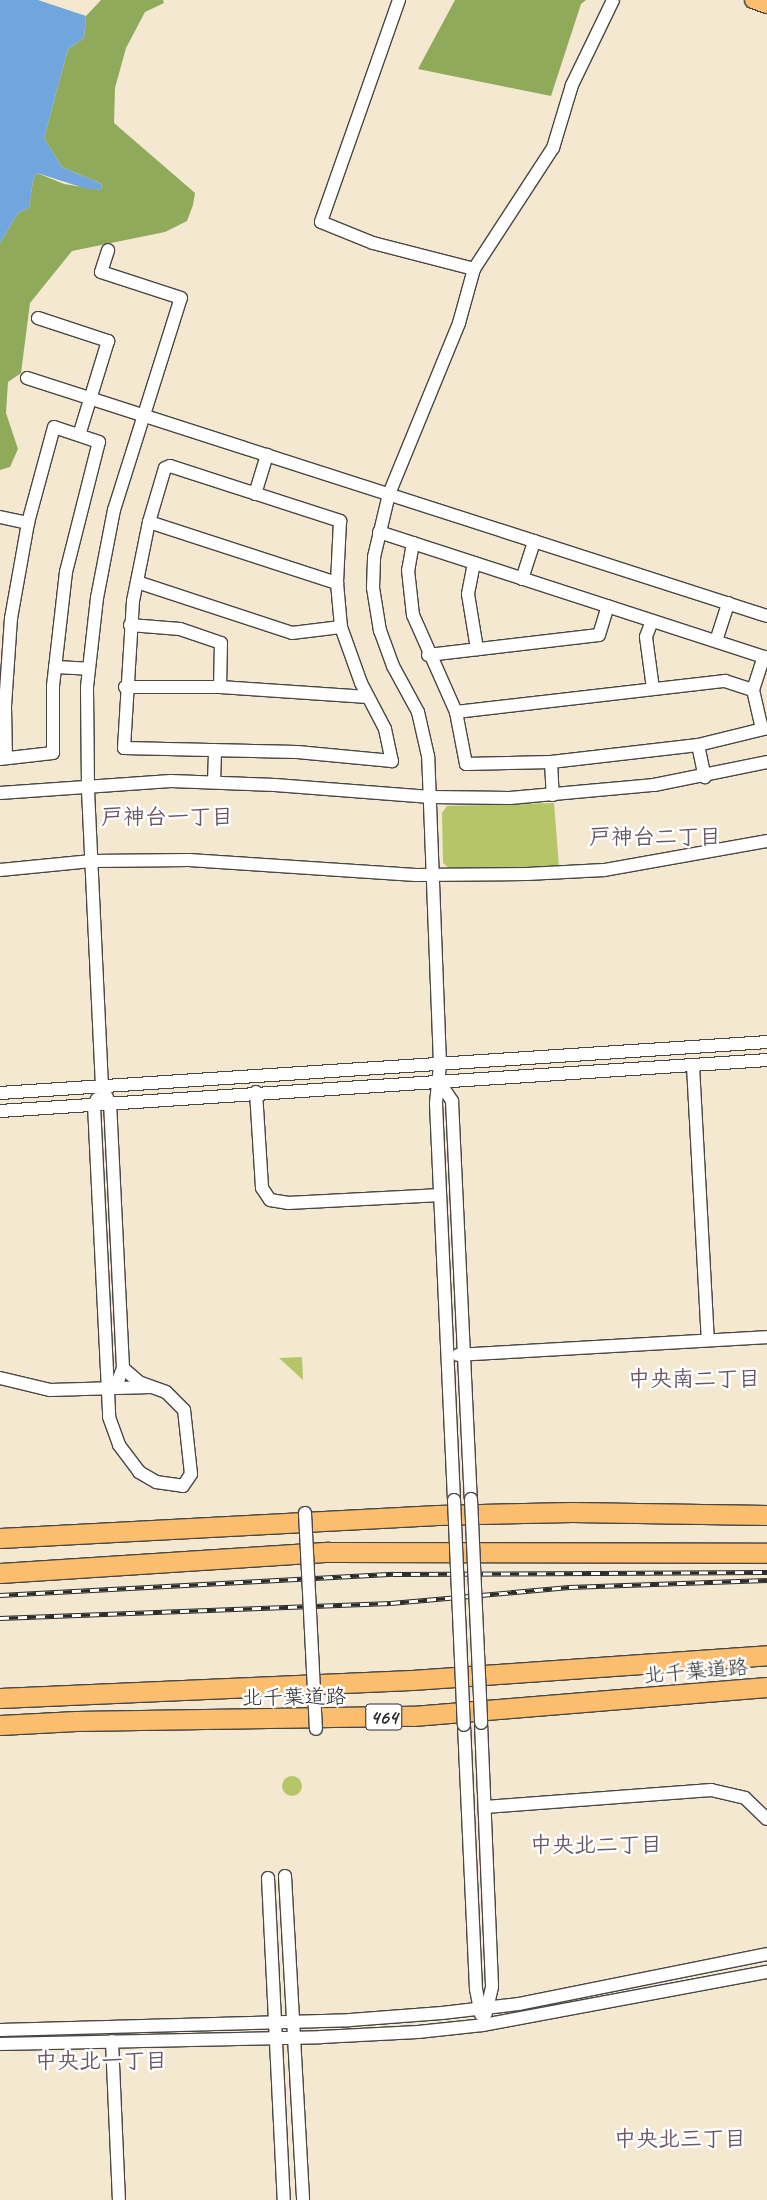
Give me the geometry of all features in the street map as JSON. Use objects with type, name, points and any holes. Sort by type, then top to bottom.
[{"type":"highway","points":[[0,1538],[437,1515],[572,1512],[767,1515]]},
{"type":"highway","points":[[0,1573],[328,1552],[767,1553]]},
{"type":"highway","name":"北千葉道路","points":[[0,1698],[412,1680],[767,1655]]},
{"type":"highway","name":"北千葉道路","points":[[0,1725],[76,1721],[413,1716],[767,1687]]},
{"type":"main road","points":[[753,0],[767,5]]},
{"type":"street","points":[[399,0],[321,222],[373,242],[474,270]]},
{"type":"street","points":[[483,2025],[483,2008],[476,1989],[454,1500],[450,1356],[436,1103],[440,1083],[440,1064],[432,797],[422,724],[393,666],[380,631],[373,575],[379,532],[389,494],[459,322],[474,270],[557,142],[572,85],[613,0]]},
{"type":"street","points":[[106,1389],[118,1381],[123,1368],[110,1104],[102,1087],[88,785],[89,669],[106,544],[143,416],[181,298],[102,272],[108,250]]},
{"type":"street","points":[[38,318],[108,341],[79,435]]},
{"type":"street","points":[[27,378],[767,616]]},
{"type":"street","points":[[54,427],[99,442],[66,572],[55,667],[53,753],[3,758],[4,642],[28,523],[54,427]]},
{"type":"street","points":[[255,494],[267,455]]},
{"type":"street","points":[[170,466],[340,521],[337,583],[341,627],[353,664],[385,728],[392,761],[297,752],[124,748],[125,686],[130,625],[149,522],[165,468],[170,466]]},
{"type":"street","points":[[0,517],[28,523]]},
{"type":"street","points":[[149,522],[337,583]]},
{"type":"street","points":[[379,532],[716,641],[766,658],[753,690],[764,729],[698,745],[551,762],[466,764],[456,712],[417,631],[409,599],[408,570],[413,543]]},
{"type":"street","points":[[522,579],[534,541]]},
{"type":"street","points":[[474,563],[468,594],[477,649]]},
{"type":"street","points":[[137,582],[292,633],[341,627]]},
{"type":"street","points":[[716,641],[728,603]]},
{"type":"street","points":[[428,654],[599,635],[608,606]]},
{"type":"street","points":[[652,621],[646,636],[653,689]]},
{"type":"street","points":[[130,625],[180,629],[221,643],[220,687]]},
{"type":"street","points":[[55,667],[89,669]]},
{"type":"street","points":[[456,712],[726,681],[753,690]]},
{"type":"street","points":[[125,686],[220,687],[368,697]]},
{"type":"street","points":[[698,745],[704,777]]},
{"type":"street","points":[[214,782],[215,750]]},
{"type":"street","points":[[551,762],[553,795]]},
{"type":"street","points":[[0,793],[88,785],[214,782],[432,797],[553,795],[704,777],[767,762]]},
{"type":"street","points":[[0,870],[92,861],[247,862],[435,875],[604,870],[767,841]]},
{"type":"street","points":[[0,1093],[767,1042]]},
{"type":"street","points":[[0,1111],[256,1092],[440,1083],[767,1060]]},
{"type":"street","points":[[692,1066],[708,1340]]},
{"type":"street","points":[[440,1083],[452,1102],[471,1499],[492,1987],[483,2008]]},
{"type":"street","points":[[102,1087],[94,1105],[106,1389],[114,1435],[128,1460],[156,1482],[183,1486],[191,1474],[187,1419],[177,1399],[139,1382],[123,1368]]},
{"type":"street","points":[[256,1092],[262,1188],[270,1200],[289,1203],[440,1196]]},
{"type":"street","points":[[450,1356],[767,1337]]},
{"type":"street","points":[[0,1378],[50,1390],[153,1387]]},
{"type":"street","points":[[305,1513],[316,1728]]},
{"type":"street","points":[[485,1807],[711,1790],[745,1798],[767,1819]]},
{"type":"street","points":[[285,1876],[303,2200]]},
{"type":"street","points":[[268,1878],[284,2200]]},
{"type":"street","points":[[0,2030],[350,2020],[483,2008],[767,1954]]},
{"type":"street","points":[[0,2044],[294,2038],[483,2025],[767,1972]]},
{"type":"street","points":[[112,2041],[119,2200]]},
{"type":"green space","points":[[101,0],[163,0],[164,3],[145,12],[126,48],[115,88],[114,123],[195,193],[193,205],[187,221],[165,232],[72,251],[30,303],[21,373],[8,382],[6,413],[18,449],[10,467],[0,470],[0,243],[18,213],[29,208],[33,180],[37,173],[64,184],[101,190],[102,184],[62,167],[44,138],[68,49],[84,38],[86,16]]},
{"type":"green space","points":[[455,0],[586,0],[581,4],[551,96],[418,69]]},
{"type":"green space","points":[[554,803],[559,867],[451,870],[443,863],[442,813],[447,806]]},
{"type":"green space","points":[[302,1357],[303,1380],[279,1358]]},
{"type":"green space","points":[[292,1776],[299,1779],[302,1786],[299,1793],[292,1796],[285,1793],[282,1786],[285,1779]]},
{"type":"water","points":[[0,0],[38,0],[86,16],[84,38],[68,49],[44,138],[62,167],[102,184],[101,190],[84,188],[37,173],[33,180],[29,208],[18,213],[0,243]]},
{"type":"railway","points":[[0,1595],[393,1574],[767,1572]]},
{"type":"railway","points":[[0,1618],[391,1603],[569,1587],[767,1580]]},
{"type":"district","name":"戸神台一丁目","points":[[167,818]]},
{"type":"district","name":"戸神台二丁目","points":[[655,838]]},
{"type":"district","name":"中央南二丁目","points":[[694,1380]]},
{"type":"district","name":"中央北二丁目","points":[[596,1846]]},
{"type":"district","name":"中央北一丁目","points":[[101,2062]]},
{"type":"district","name":"中央北三丁目","points":[[680,2140]]}]
